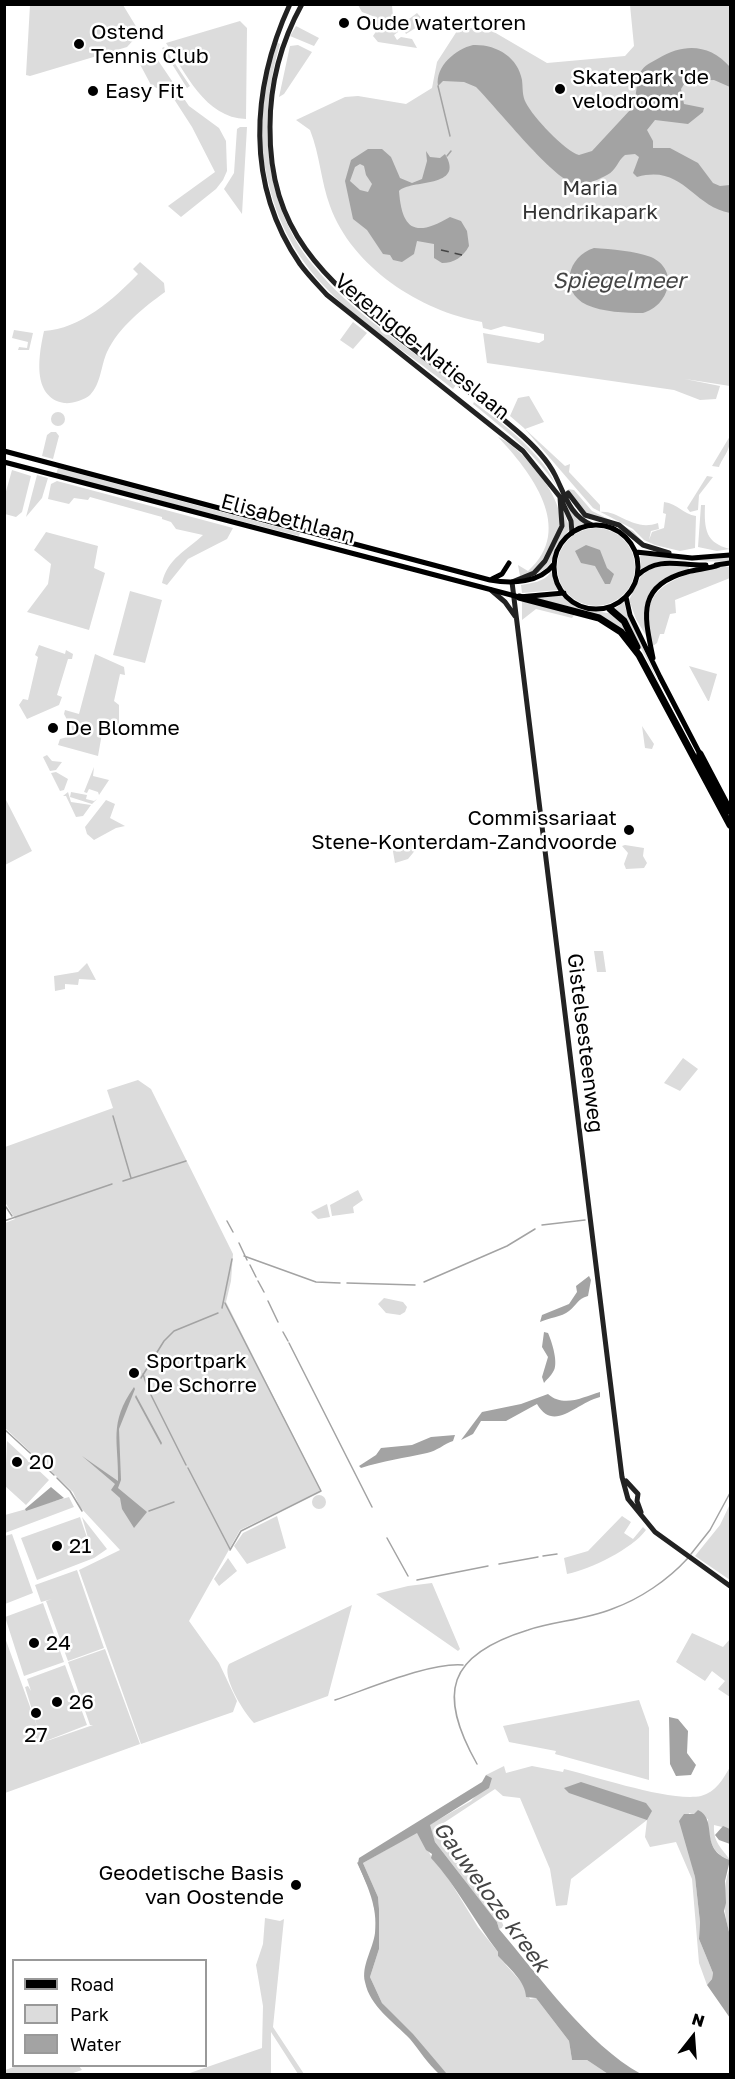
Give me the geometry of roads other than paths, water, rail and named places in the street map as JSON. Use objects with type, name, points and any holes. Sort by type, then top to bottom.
[{"type":"highway","points":[[516,596],[598,618],[621,632],[639,655]]},
{"type":"highway","points":[[607,609],[624,621],[639,655],[730,825]]},
{"type":"highway","points":[[700,754],[730,811]]},
{"type":"main road","name":"Verenigde-Natieslaan","points":[[290,4],[266,65],[258,116],[265,189],[279,228],[300,264],[327,295],[514,442],[539,468],[560,497],[571,521],[572,533]]},
{"type":"main road","name":"Verenigde-Natieslaan","points":[[302,4],[286,37],[276,71],[270,116],[273,168],[279,198],[304,250],[345,295],[517,430],[536,449],[556,476],[576,516],[592,525]]},
{"type":"main road","name":"Elisabethlaan","points":[[4,451],[490,580],[512,582],[541,576],[554,564]]},
{"type":"main road","name":"Elisabethlaan","points":[[4,462],[516,596],[564,593]]},
{"type":"main road","points":[[556,476],[576,508],[585,515],[619,525],[650,549],[682,557]]},
{"type":"main road","points":[[516,596],[512,582],[534,573],[551,552],[562,526],[560,497]]},
{"type":"main road","points":[[638,575],[636,552],[618,531],[592,525],[572,533],[558,550],[554,564],[556,580],[564,593],[578,604],[607,609],[626,597],[638,575],[645,568],[660,562],[718,565]]},
{"type":"main road","points":[[636,552],[682,557],[730,555]]},
{"type":"main road","points":[[490,580],[502,574],[509,563]]},
{"type":"main road","points":[[654,665],[645,615],[651,597],[673,578],[730,563]]},
{"type":"main road","points":[[490,589],[503,600],[516,618]]},
{"type":"main road","name":"Gistelsesteenweg","points":[[516,596],[516,618],[622,1472],[631,1492]]},
{"type":"main road","points":[[626,597],[630,615],[700,754]]},
{"type":"main road","points":[[634,1502],[639,1496],[631,1492],[628,1499],[634,1502],[642,1517],[661,1538],[730,1586]]},
{"type":"water","points":[[473,45],[490,47],[511,59],[520,72],[524,98],[530,109],[542,125],[579,155],[592,151],[631,109],[640,73],[651,62],[668,53],[687,48],[705,50],[722,59],[730,67],[730,87],[714,80],[686,81],[681,89],[684,104],[704,108],[703,112],[688,124],[655,120],[647,130],[653,141],[653,148],[670,148],[698,163],[713,183],[720,186],[730,185],[730,213],[706,203],[677,181],[666,176],[637,177],[633,173],[639,157],[635,154],[625,155],[610,173],[590,182],[576,184],[562,177],[537,154],[476,87],[464,82],[443,81],[438,86],[443,65],[460,50]]},
{"type":"water","points":[[368,149],[382,149],[391,157],[400,178],[412,183],[422,179],[427,161],[426,151],[430,157],[440,158],[445,154],[450,165],[448,173],[443,178],[405,187],[399,191],[403,215],[413,227],[420,228],[428,227],[450,217],[461,221],[467,231],[469,246],[464,253],[454,261],[442,263],[434,258],[434,244],[417,241],[414,254],[402,262],[383,254],[367,230],[353,219],[345,181],[351,160]],"holes":[[[360,164],[364,166],[366,175],[372,184],[368,192],[360,190],[350,181],[355,167]]]},
{"type":"water","name":"Spiegelmeer","points":[[594,248],[638,253],[660,263],[666,270],[668,279],[665,296],[652,309],[643,313],[600,309],[578,299],[572,291],[570,274],[578,258]]},
{"type":"water","points":[[586,545],[600,550],[607,568],[614,574],[610,584],[605,584],[595,566],[581,563],[575,551]]},
{"type":"water","points":[[589,1276],[591,1280],[588,1296],[579,1300],[566,1313],[540,1322],[542,1315],[569,1304],[577,1292],[576,1286]]},
{"type":"water","points":[[544,1332],[550,1337],[555,1368],[544,1383],[542,1377],[548,1357],[542,1347]]},
{"type":"water","points":[[134,1387],[119,1429],[121,1480],[118,1488],[147,1512],[134,1528],[122,1509],[120,1498],[111,1490],[115,1484],[82,1456],[118,1481],[118,1422],[126,1400]]},
{"type":"water","points":[[600,1392],[600,1397],[558,1416],[551,1416],[544,1412],[537,1404],[506,1421],[481,1421],[473,1434],[461,1440],[482,1412],[521,1404],[548,1394],[567,1401]]},
{"type":"water","points":[[136,1395],[162,1443],[161,1445],[135,1397]]},
{"type":"water","points":[[455,1435],[453,1441],[431,1452],[361,1468],[359,1466],[376,1455],[381,1448],[412,1445],[431,1437]]},
{"type":"water","points":[[51,1487],[64,1498],[26,1511],[25,1509]]},
{"type":"water","points":[[669,1717],[678,1719],[688,1731],[687,1753],[696,1765],[691,1775],[676,1776],[670,1764]]},
{"type":"water","points":[[486,1775],[492,1778],[489,1788],[430,1825],[435,1842],[497,1922],[499,1929],[565,2008],[602,2045],[641,2074],[608,2074],[587,2060],[572,2060],[569,2041],[536,1998],[526,1997],[520,1981],[498,1956],[498,1952],[449,1880],[431,1858],[432,1854],[426,1850],[417,1833],[363,1863],[378,1897],[379,1909],[379,1949],[370,1977],[382,2003],[413,2034],[447,2074],[439,2074],[435,2070],[410,2039],[383,2014],[372,1999],[364,1976],[376,1923],[371,1897],[358,1863],[359,1858],[482,1782]]},
{"type":"water","points":[[581,1782],[646,1803],[652,1811],[647,1820],[569,1793],[564,1788]]},
{"type":"water","points":[[698,1810],[707,1820],[714,1849],[730,1860],[725,1881],[724,1911],[730,1936],[730,2018],[707,1985],[713,1973],[699,1939],[700,1922],[695,1877],[679,1821],[684,1814],[694,1814]]},
{"type":"water","points":[[723,1826],[730,1829],[730,1844],[719,1840],[715,1835]]},
{"type":"waterway","points":[[438,86],[450,136]]},
{"type":"waterway","points":[[447,156],[451,151]]},
{"type":"waterway","points":[[113,1116],[131,1178]]},
{"type":"waterway","points":[[123,1181],[186,1161]]},
{"type":"waterway","points":[[4,1221],[112,1184]]},
{"type":"waterway","points":[[6,1207],[12,1216]]},
{"type":"waterway","points":[[542,1225],[585,1220]]},
{"type":"waterway","points":[[227,1221],[233,1232]]},
{"type":"waterway","points":[[424,1282],[507,1246],[535,1229]]},
{"type":"waterway","points":[[239,1243],[247,1260]]},
{"type":"waterway","points":[[244,1256],[316,1282],[340,1283]]},
{"type":"waterway","points":[[222,1308],[232,1259]]},
{"type":"waterway","points":[[250,1265],[256,1277]]},
{"type":"waterway","points":[[258,1281],[264,1292]]},
{"type":"waterway","points":[[347,1283],[415,1285]]},
{"type":"waterway","points":[[268,1301],[278,1322]]},
{"type":"waterway","points":[[225,1303],[321,1491],[241,1531],[230,1550]]},
{"type":"waterway","points":[[141,1378],[164,1341],[174,1331],[218,1313]]},
{"type":"waterway","points":[[283,1332],[288,1341]]},
{"type":"waterway","points":[[289,1343],[372,1507]]},
{"type":"waterway","points":[[143,1374],[148,1389]]},
{"type":"waterway","points":[[150,1393],[186,1465]]},
{"type":"waterway","points":[[4,1429],[54,1475]]},
{"type":"waterway","points":[[188,1468],[230,1549]]},
{"type":"waterway","points":[[57,1478],[70,1491],[82,1511]]},
{"type":"waterway","name":"Gauweloze kreek","points":[[691,1554],[710,1530],[730,1493]]},
{"type":"waterway","points":[[149,1511],[174,1502]]},
{"type":"waterway","points":[[387,1538],[408,1576]]},
{"type":"waterway","points":[[543,1556],[557,1554]]},
{"type":"waterway","points":[[499,1564],[538,1557]]},
{"type":"waterway","name":"Gauweloze kreek","points":[[477,1764],[464,1739],[454,1697],[457,1680],[466,1665],[480,1652],[501,1640],[538,1627],[602,1613],[633,1600],[663,1581],[688,1558]]},
{"type":"waterway","points":[[417,1580],[488,1566]]},
{"type":"waterway","points":[[335,1700],[417,1672],[449,1665],[463,1665]]},
{"type":"waterway","points":[[358,1863],[370,1889]]},
{"type":"waterway","points":[[373,1896],[375,1909]]},
{"type":"place","name":"Oude watertoren","points":[[344,23]]},
{"type":"place","name":"Ostend Tennis Club","points":[[79,44]]},
{"type":"place","name":"Skatepark 'de velodroom'","points":[[560,89]]},
{"type":"place","name":"Easy Fit","points":[[93,91]]},
{"type":"place","name":"De Blomme","points":[[53,728]]},
{"type":"place","name":"Commissariaat Stene-Konterdam-Zandvoorde","points":[[629,830]]},
{"type":"place","name":"Sportpark De Schorre","points":[[134,1373]]},
{"type":"place","name":"20","points":[[17,1462]]},
{"type":"place","name":"21","points":[[57,1546]]},
{"type":"place","name":"24","points":[[34,1643]]},
{"type":"place","name":"26","points":[[57,1702]]},
{"type":"place","name":"27","points":[[36,1713]]},
{"type":"place","name":"Geodetische Basis van Oostende","points":[[296,1885]]},
{"type":"park label","name":"Maria Hendrikapark","points":[[590,200]]}]
